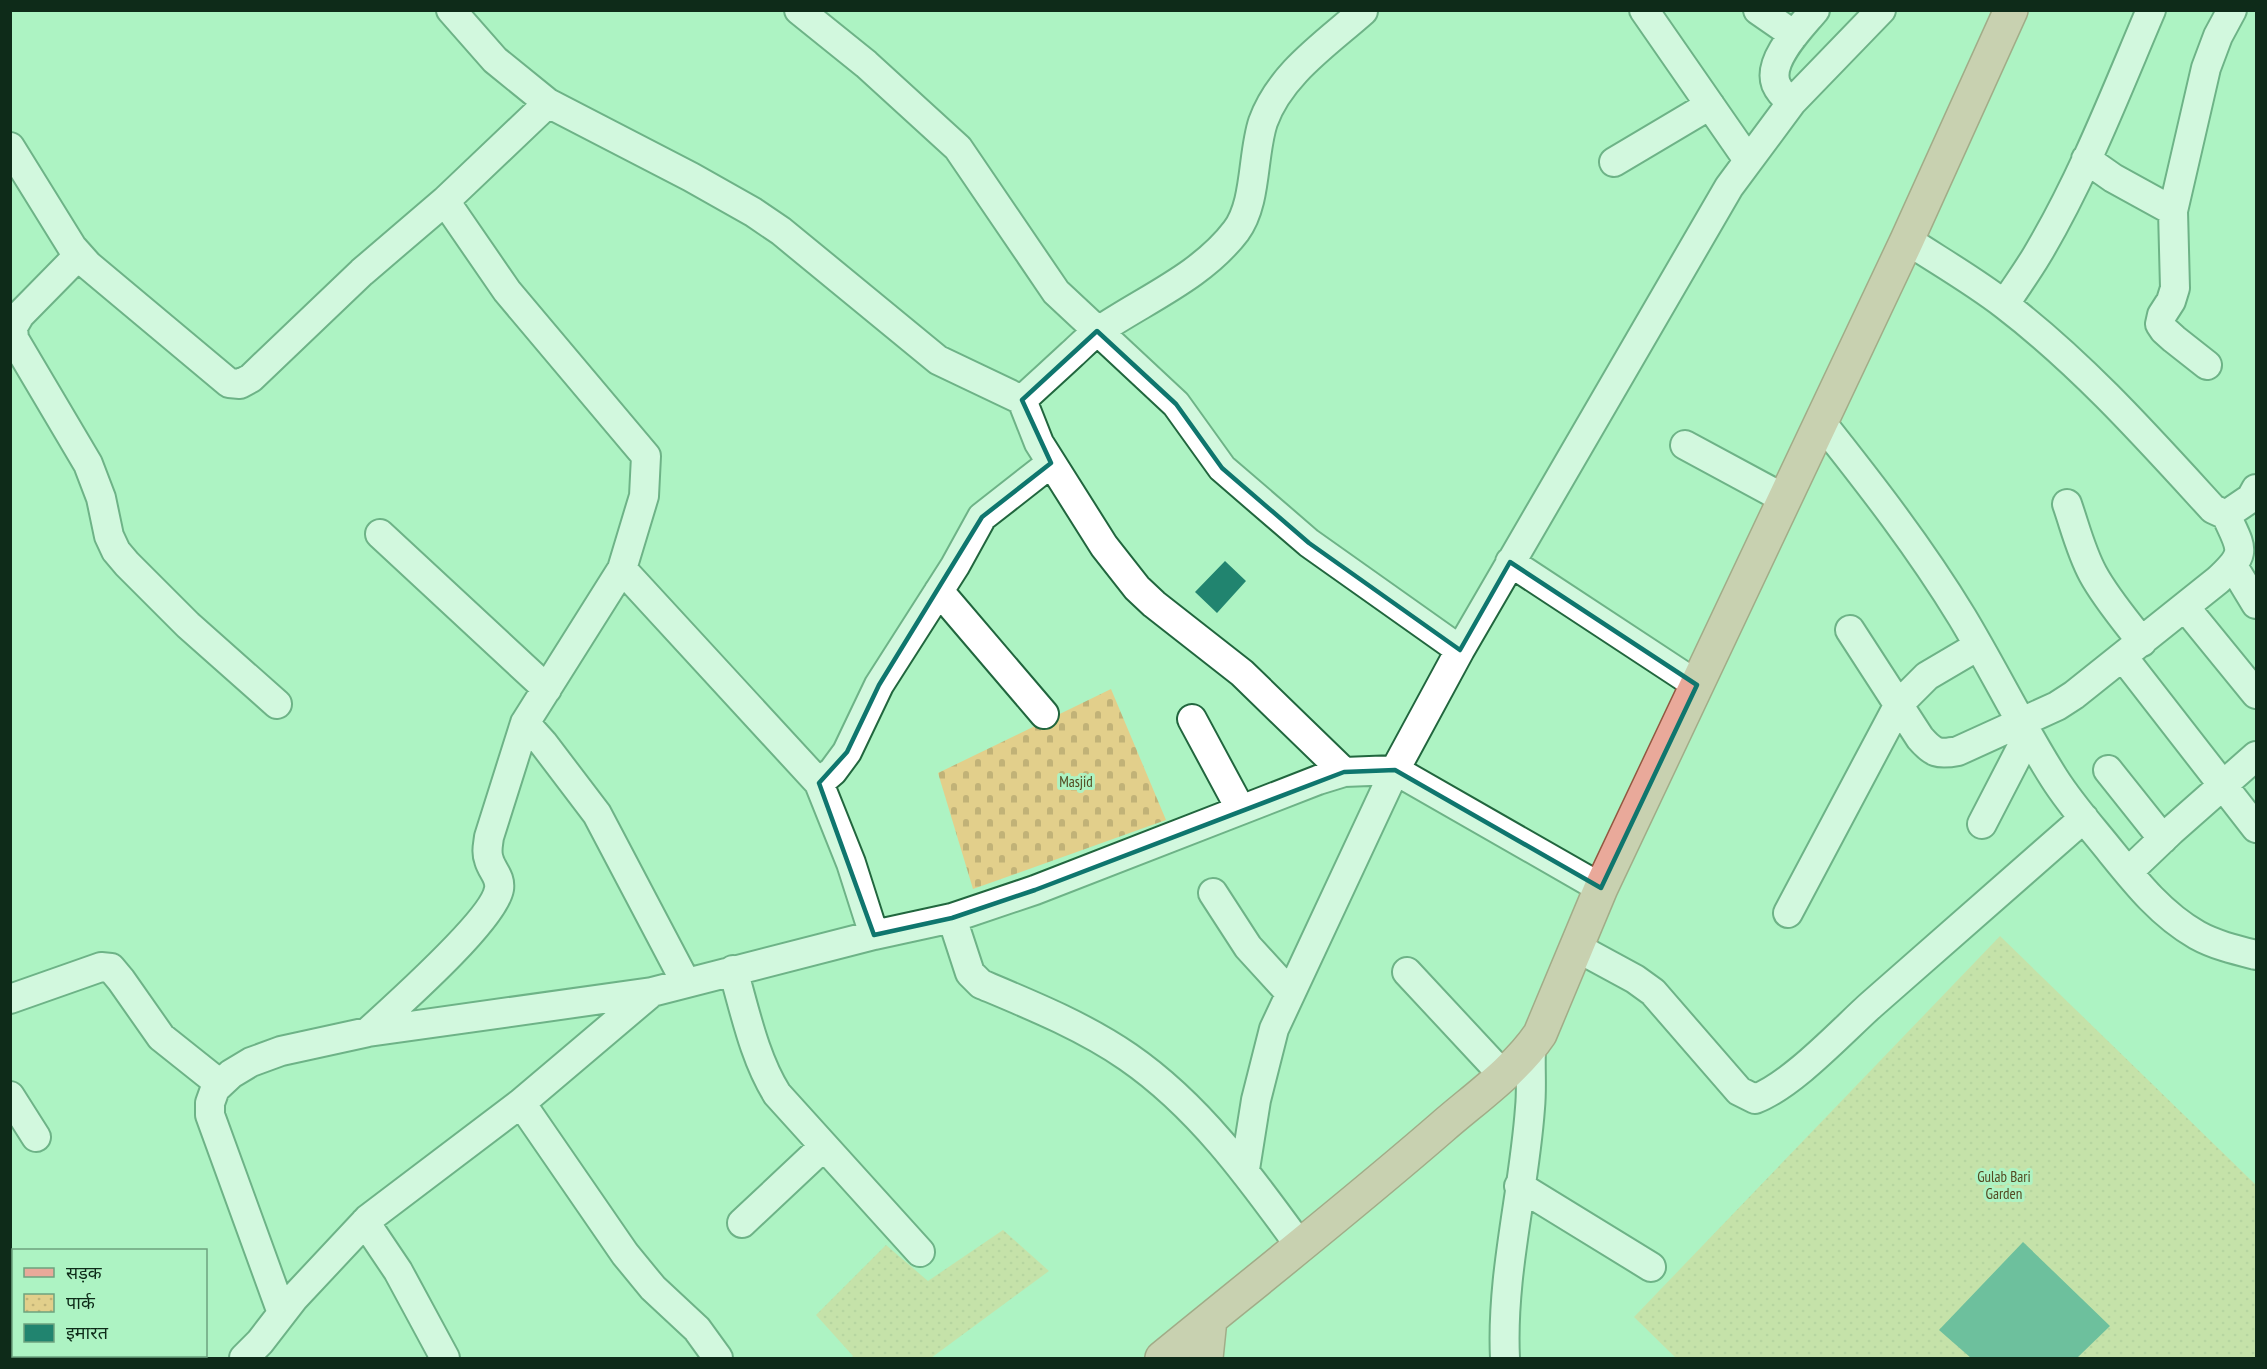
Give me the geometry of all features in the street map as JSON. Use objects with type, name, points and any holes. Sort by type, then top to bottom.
[{"type":"main road","points":[[1162,1359],[1300,1246],[1502,1074],[1531,1048],[1540,1034],[1601,888],[1907,240],[2011,10]]},
{"type":"main road","points":[[1206,1359],[1210,1319]]},
{"type":"street","points":[[450,10],[495,60],[548,103],[753,212],[808,253],[938,360],[1022,400],[1039,443],[1051,463],[1104,546],[1137,588],[1242,673],[1344,772]]},
{"type":"street","points":[[799,10],[866,64],[958,148],[1056,292],[1176,404],[1222,468],[1309,543],[1460,650]]},
{"type":"street","points":[[1644,10],[1748,160]]},
{"type":"street","points":[[1758,10],[1794,35]]},
{"type":"street","points":[[1792,102],[1776,84],[1775,70],[1780,55],[1815,10]]},
{"type":"street","points":[[1245,1169],[1264,1061],[1274,1029],[1395,770],[1460,650],[1717,207],[1748,160],[1792,102],[1881,10]]},
{"type":"street","points":[[2005,304],[2037,255],[2086,159],[2151,10]]},
{"type":"street","points":[[2207,365],[2169,335],[2160,324],[2175,288],[2173,211],[2206,68],[2218,36],[2232,10]]},
{"type":"street","points":[[1022,400],[1097,331],[1189,275],[1228,240],[1243,218],[1249,200],[1263,122],[1279,92],[1290,76],[1363,11]]},
{"type":"street","points":[[10,147],[72,247],[88,265],[229,382],[240,384],[251,378],[362,272],[445,201],[548,103]]},
{"type":"street","points":[[1614,162],[1710,105]]},
{"type":"street","points":[[2086,159],[2113,178],[2173,211]]},
{"type":"street","points":[[368,1032],[464,940],[489,912],[495,901],[499,890],[498,877],[489,862],[487,851],[489,837],[525,723],[622,569],[644,496],[646,456],[507,291],[445,201]]},
{"type":"street","points":[[1850,630],[1929,749],[1942,754],[1958,752],[2025,729],[2074,695],[2234,566],[2239,556],[2240,546],[2226,515],[2213,509],[2133,423],[2048,340],[2005,304],[1907,240]]},
{"type":"street","points":[[79,255],[20,315],[13,327],[14,339],[88,464],[101,498],[109,536],[116,551],[126,564],[188,625],[277,704]]},
{"type":"street","points":[[1821,422],[1889,507],[1938,578],[2055,781],[2128,872],[2154,901],[2175,920],[2196,934],[2214,943],[2256,955]]},
{"type":"street","points":[[1685,445],[1785,499]]},
{"type":"street","points":[[819,783],[833,771],[847,752],[879,685],[939,591],[982,517],[1051,463]]},
{"type":"street","points":[[2226,515],[2251,498],[2256,489]]},
{"type":"street","points":[[2067,504],[2083,552],[2132,649],[2223,786],[2256,828]]},
{"type":"street","points":[[380,534],[547,689]]},
{"type":"street","points":[[1510,562],[1697,685]]},
{"type":"street","points":[[2234,566],[2256,604]]},
{"type":"street","points":[[622,569],[819,783],[851,863],[874,935]]},
{"type":"street","points":[[939,591],[1044,714]]},
{"type":"street","points":[[2185,607],[2256,694]]},
{"type":"street","points":[[1788,913],[1899,704],[1927,676],[1978,646]]},
{"type":"street","points":[[1192,719],[1241,810]]},
{"type":"street","points":[[525,723],[597,814],[686,983]]},
{"type":"street","points":[[1982,824],[2025,729]]},
{"type":"street","points":[[2128,872],[2256,756]]},
{"type":"street","points":[[282,1314],[210,1115],[210,1103],[215,1089],[231,1074],[251,1062],[281,1051],[368,1032],[652,992],[874,935],[952,918],[1035,890],[1344,772],[1395,770],[1601,888]]},
{"type":"street","points":[[2108,770],[2163,839]]},
{"type":"street","points":[[1576,947],[1635,979],[1653,992],[1739,1091],[1755,1100],[1771,1093],[1804,1065],[2084,818]]},
{"type":"street","points":[[1214,893],[1248,947],[1290,993]]},
{"type":"street","points":[[952,918],[970,973],[981,984],[1076,1027],[1128,1057],[1171,1091],[1245,1169],[1300,1246]]},
{"type":"street","points":[[10,999],[101,967],[111,968],[122,980],[161,1037],[220,1084]]},
{"type":"street","points":[[733,970],[758,1056],[777,1094],[920,1252]]},
{"type":"street","points":[[1407,972],[1502,1074]]},
{"type":"street","points":[[244,1359],[294,1298],[364,1222],[521,1103],[652,992]]},
{"type":"street","points":[[1505,1359],[1504,1332],[1509,1266],[1530,1107],[1531,1048]]},
{"type":"street","points":[[10,1096],[36,1137]]},
{"type":"street","points":[[521,1103],[630,1261],[653,1288],[697,1329],[718,1359]]},
{"type":"street","points":[[742,1223],[824,1146]]},
{"type":"street","points":[[1519,1186],[1651,1267]]},
{"type":"street","points":[[364,1222],[398,1271],[445,1359]]},
{"type":"highlighted area","points":[[1097,331],[1176,404],[1222,468],[1309,543],[1460,650],[1510,562],[1697,685],[1601,888],[1395,770],[1344,772],[1035,890],[952,918],[874,935],[819,783],[847,752],[879,685],[982,517],[1051,463],[1022,400]]},
{"type":"green space","name":"Masjid","points":[[1111,689],[1166,820],[973,889],[938,773]]},
{"type":"green space","name":"Gulab Bari Garden","points":[[2000,936],[2256,1185],[2256,1358],[1676,1358],[1634,1317]]},
{"type":"green space","points":[[1003,1230],[1049,1271],[931,1358],[851,1358],[853,1356],[816,1315],[886,1245],[928,1281]]},
{"type":"building","points":[[1225,561],[1246,581],[1217,613],[1195,592]]},
{"type":"building","points":[[2023,1242],[2110,1326],[2077,1358],[1971,1358],[1939,1330]]}]
